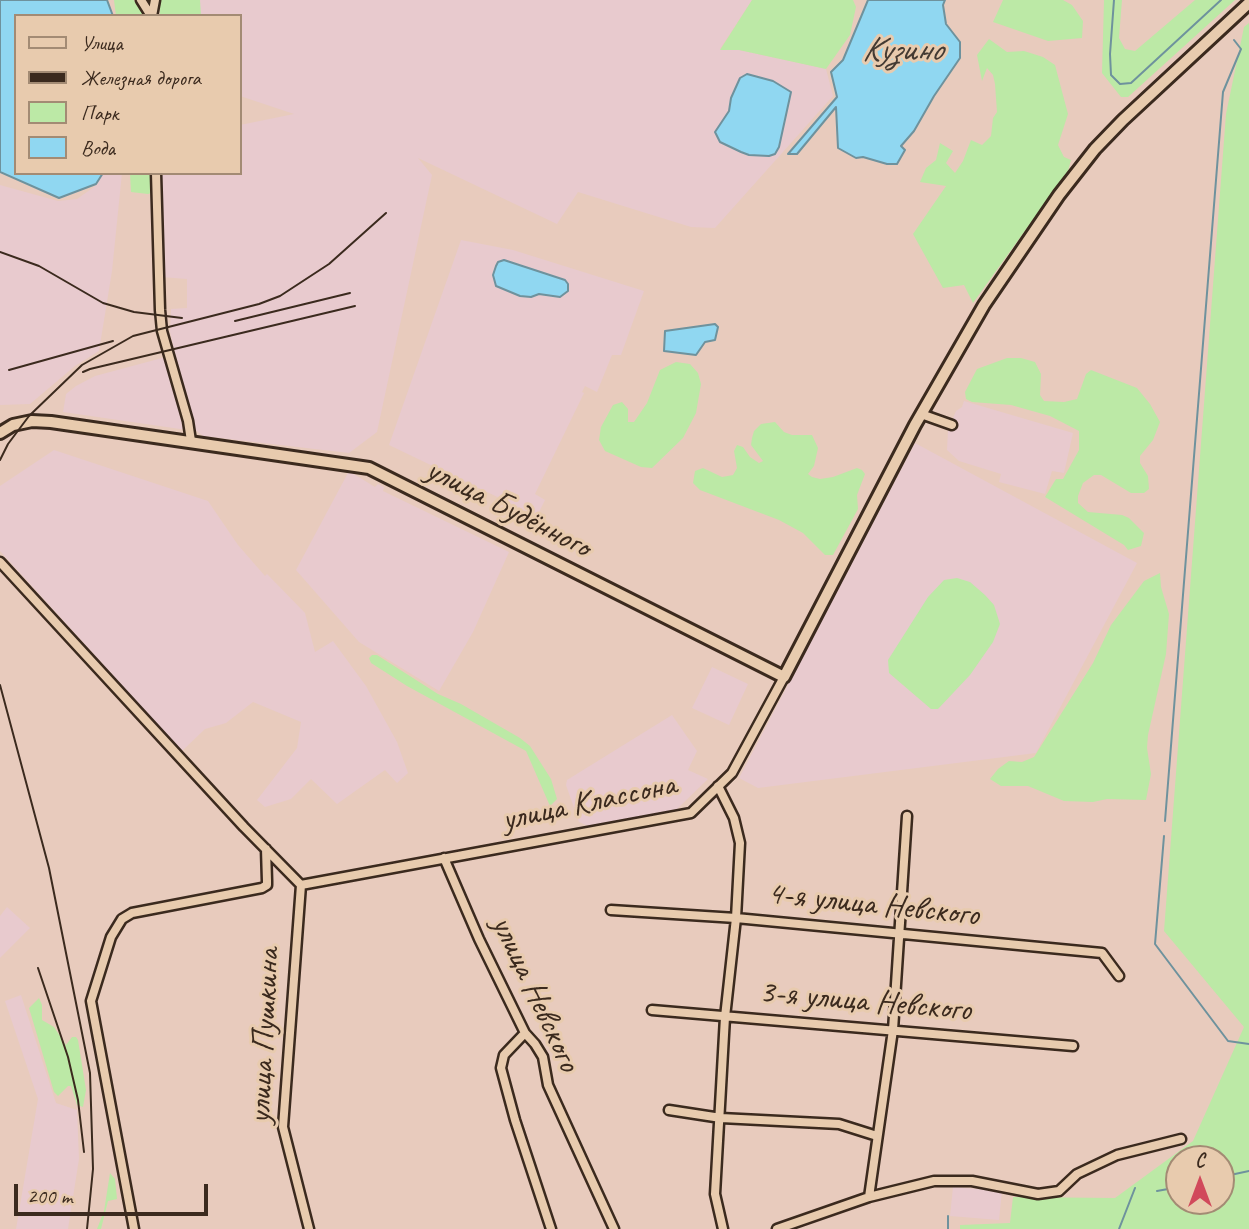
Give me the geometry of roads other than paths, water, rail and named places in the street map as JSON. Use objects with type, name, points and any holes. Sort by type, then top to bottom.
[{"type":"street","name":"улица Классона","points":[[301,885],[691,813],[732,773],[921,414],[984,305],[1059,195],[1095,149],[1123,120],[1249,3]]},
{"type":"street","points":[[156,175],[162,331],[188,421],[191,441]]},
{"type":"street","points":[[921,414],[952,425]]},
{"type":"street","name":"улица Будённого","points":[[0,433],[13,425],[32,421],[191,441],[369,468],[784,677]]},
{"type":"street","points":[[0,562],[301,885]]},
{"type":"street","points":[[719,786],[734,818],[740,843],[736,918],[725,1017],[716,1194],[723,1229]]},
{"type":"street","points":[[869,1197],[893,1030],[907,816]]},
{"type":"street","points":[[134,1229],[91,1001],[111,937],[122,919],[132,913],[262,888],[267,881],[266,849]]},
{"type":"street","name":"улица Невского","points":[[444,858],[479,939],[525,1033],[543,1057],[548,1085],[614,1229]]},
{"type":"street","name":"улица Пушкина","points":[[301,885],[283,1127],[309,1229]]},
{"type":"street","name":"4-я улица Невского","points":[[611,910],[736,918],[1102,953],[1119,976]]},
{"type":"street","name":"3-я улица Невского","points":[[652,1010],[1073,1046]]},
{"type":"street","points":[[525,1033],[504,1055],[501,1068],[551,1229]]},
{"type":"street","points":[[669,1110],[721,1118],[839,1124],[877,1136]]},
{"type":"street","points":[[777,1229],[869,1197],[934,1181],[972,1181],[1038,1194],[1059,1191],[1077,1174],[1117,1155],[1181,1139]]},
{"type":"water","points":[[0,0],[107,0],[112,14],[14,14],[14,175],[102,175],[96,184],[59,198],[0,172]]},
{"type":"water","name":"Кузино","points":[[868,0],[945,0],[943,5],[946,24],[960,42],[960,58],[914,131],[901,146],[905,150],[897,164],[856,158],[838,148],[836,107],[797,154],[788,154],[837,97],[831,72],[843,60]]},
{"type":"water","points":[[747,74],[773,81],[791,92],[779,147],[775,154],[769,156],[741,152],[720,142],[715,132],[729,111],[731,98],[740,78]]},
{"type":"water","points":[[504,260],[565,280],[568,291],[560,297],[539,294],[531,297],[520,296],[496,286],[493,275],[498,262]]},
{"type":"water","points":[[715,324],[718,327],[715,340],[705,342],[696,355],[664,351],[665,331]]},
{"type":"waterway","points":[[1114,0],[1111,75],[1120,84],[1131,83],[1221,0]]},
{"type":"waterway","points":[[1165,821],[1223,92],[1241,49],[1234,40]]},
{"type":"waterway","points":[[1164,836],[1155,944],[1228,1041],[1249,1044]]},
{"type":"waterway","points":[[1235,1174],[1249,1171]]},
{"type":"waterway","points":[[1119,1229],[1135,1188]]},
{"type":"waterway","points":[[1157,1191],[1165,1190]]},
{"type":"waterway","points":[[948,1216],[948,1229]]},
{"type":"railway","points":[[0,460],[8,444],[29,416],[82,365],[133,336],[259,304],[280,296],[329,264],[386,213]]},
{"type":"railway","points":[[0,252],[39,266],[103,303],[134,312],[182,318]]},
{"type":"railway","points":[[235,321],[350,293]]},
{"type":"railway","points":[[83,372],[355,306]]},
{"type":"railway","points":[[9,370],[113,341]]},
{"type":"railway","points":[[0,685],[49,868],[90,1073],[93,1169],[87,1229]]},
{"type":"railway","points":[[38,968],[68,1057],[78,1100],[84,1152]]}]
